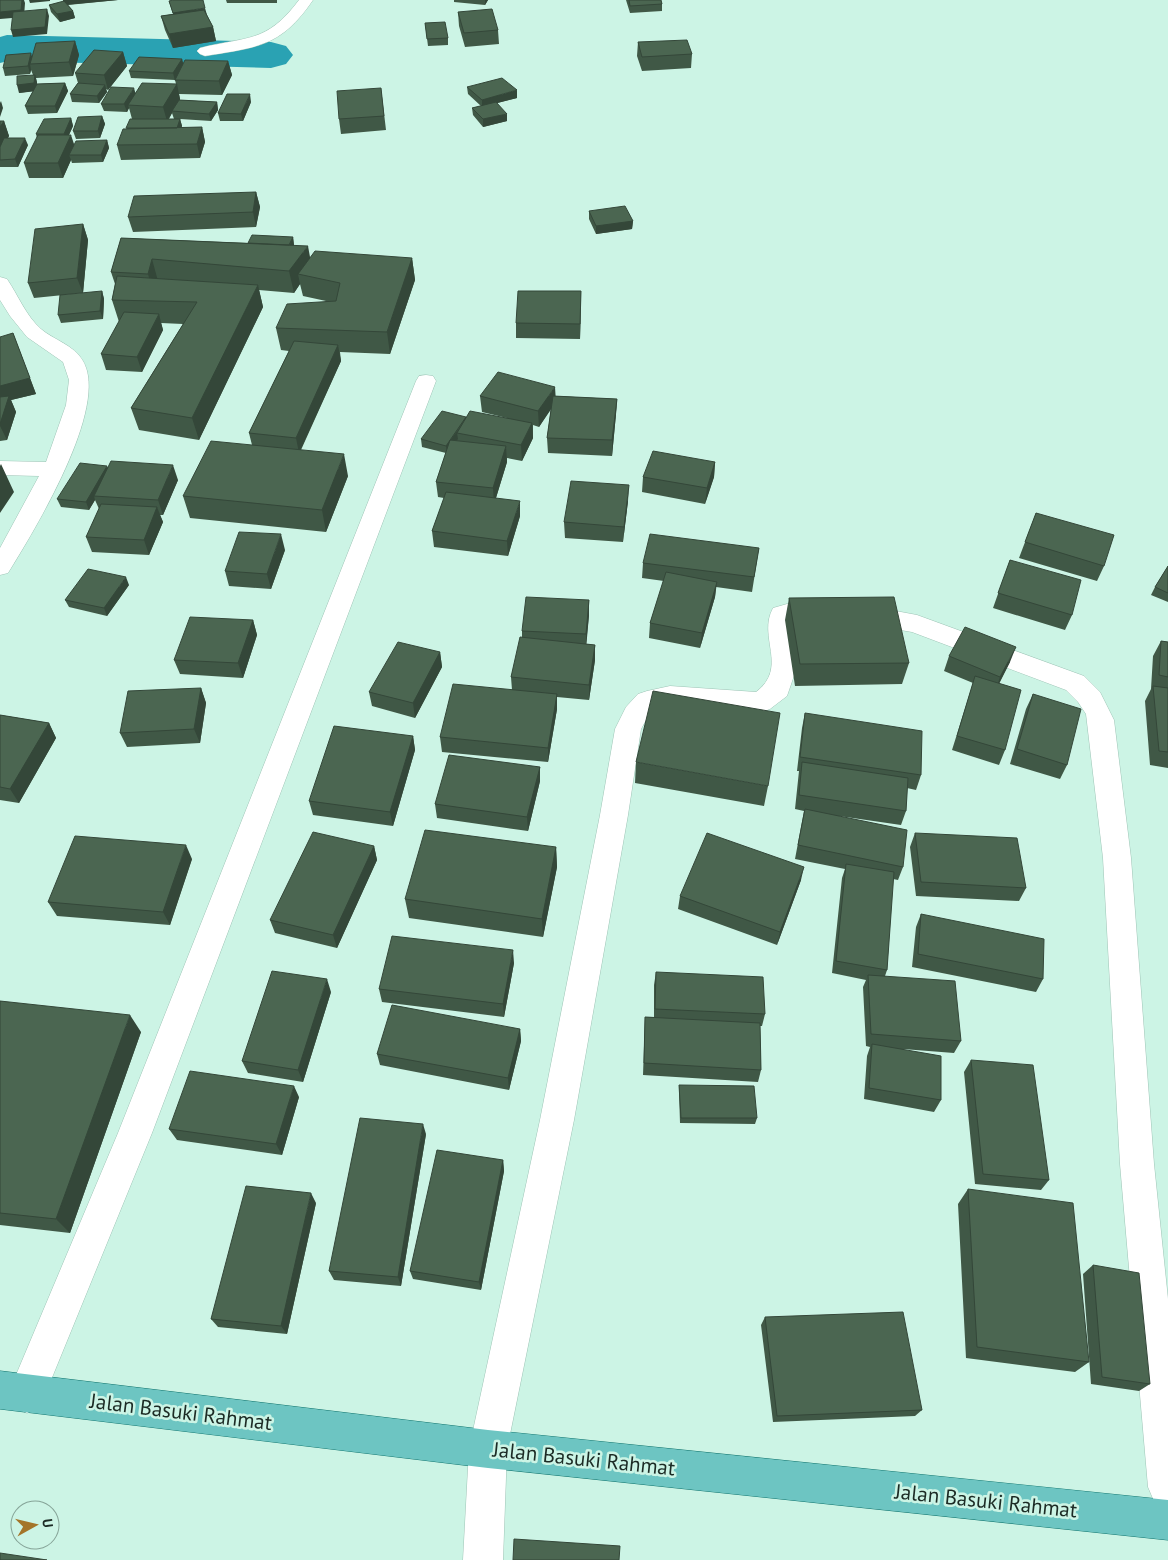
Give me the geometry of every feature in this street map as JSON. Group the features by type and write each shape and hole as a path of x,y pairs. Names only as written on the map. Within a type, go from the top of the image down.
{"main road":[{"name":"Jalan Basuki Rahmat","path":"13,1392 488,1449 1168,1520"}],"street":[{"path":"205,50 236,45 276,32 294,17 306,0"},
{"path":"0,283 35,334 66,354 74,362 79,377 78,394 71,427 33,514 0,567"},
{"path":"13,1392 135,1133 426,381"},
{"path":"0,468 53,469"},
{"path":"483,1560 488,1449 557,1120 614,815 628,729 635,714 647,701 670,696 723,701 762,702 778,689 785,664 780,622 782,614 788,612 809,610 892,617 917,624 1075,683 1091,699 1098,711 1101,720 1117,858 1137,1164 1168,1486"}],"building":[{"path":"0,0 22,0 21,10 0,12"},
{"path":"203,0 205,8 173,13 169,1"},
{"path":"629,0 661,0 662,4 630,6"},
{"path":"64,1 73,11 57,14 49,5"},
{"path":"47,9 45,27 11,30 13,12"},
{"path":"492,9 498,30 464,33 458,12"},
{"path":"204,10 213,27 169,34 161,16"},
{"path":"445,22 448,38 427,39 425,23"},
{"path":"687,40 692,54 642,57 638,42"},
{"path":"75,41 69,62 30,64 36,43"},
{"path":"94,50 123,52 104,75 75,73"},
{"path":"31,53 28,66 3,68 6,55"},
{"path":"139,57 182,59 173,73 129,71"},
{"path":"185,60 228,61 219,81 175,80"},
{"path":"35,75 34,83 17,85 17,76"},
{"path":"502,78 517,90 482,100 467,87"},
{"path":"65,83 55,106 25,106 37,84"},
{"path":"78,83 105,85 97,96 70,94"},
{"path":"142,83 177,84 163,107 128,105"},
{"path":"111,87 134,88 124,104 101,104"},
{"path":"381,88 384,116 339,119 337,91"},
{"path":"227,94 250,94 241,114 218,113"},
{"path":"179,100 217,102 209,114 172,111"},
{"path":"496,102 507,114 483,119 472,108"},
{"path":"102,116 98,131 73,131 78,117"},
{"path":"71,118 64,134 36,134 44,119"},
{"path":"130,119 180,119 177,128 126,128"},
{"path":"202,127 197,144 117,145 123,129"},
{"path":"38,135 71,135 58,163 24,163"},
{"path":"4,138 25,138 15,159 0,160 0,147"},
{"path":"107,140 101,155 69,155 76,141"},
{"path":"256,192 253,212 128,217 134,196"},
{"path":"625,206 633,221 596,226 589,211"},
{"path":"83,224 77,278 28,283 35,229"},
{"path":"252,235 293,237 289,245 248,243"},
{"path":"121,238 308,246 289,271 152,259 148,274 111,272"},
{"path":"315,251 412,258 387,332 276,328 287,304 336,301 340,283 298,274"},
{"path":"117,276 258,285 192,418 131,408 197,302 112,300"},
{"path":"102,291 100,311 58,315 60,295"},
{"path":"518,291 581,291 580,324 516,323"},
{"path":"124,312 159,314 137,357 101,354"},
{"path":"13,333 30,378 0,386 0,337"},
{"path":"294,341 338,345 296,438 249,433"},
{"path":"498,372 555,387 538,411 480,396"},
{"path":"9,396 0,424 0,397"},
{"path":"553,396 617,399 612,440 547,438"},
{"path":"442,411 466,417 446,446 421,439"},
{"path":"470,411 532,423 521,445 457,433"},
{"path":"450,440 506,446 493,488 436,482"},
{"path":"211,441 344,454 322,510 183,496"},
{"path":"653,451 715,462 707,488 643,477"},
{"path":"111,461 173,465 158,500 94,496"},
{"path":"80,463 107,466 86,502 57,499"},
{"path":"571,481 629,485 624,527 564,522"},
{"path":"446,492 520,501 507,541 432,531"},
{"path":"101,504 157,507 144,540 86,537"},
{"path":"1036,513 1114,535 1104,566 1025,542"},
{"path":"239,532 281,534 267,574 225,571"},
{"path":"650,534 759,548 754,577 643,563"},
{"path":"1010,560 1081,580 1072,615 998,593"},
{"path":"1168,566 1168,593 1155,587"},
{"path":"88,569 126,577 104,608 65,600"},
{"path":"666,572 717,582 702,633 650,623"},
{"path":"526,597 589,600 586,634 522,631"},
{"path":"894,597 909,663 800,664 789,598"},
{"path":"190,617 253,620 238,663 174,660"},
{"path":"965,627 1016,647 1000,677 949,656"},
{"path":"520,637 595,645 589,685 511,677"},
{"path":"1161,641 1168,642 1168,677 1159,675"},
{"path":"398,642 440,652 413,703 369,692"},
{"path":"975,676 1021,690 1005,750 957,736"},
{"path":"453,684 557,694 548,748 440,737"},
{"path":"1153,686 1168,688 1168,752 1159,751"},
{"path":"201,688 194,729 120,733 128,691"},
{"path":"653,691 780,713 768,786 636,762"},
{"path":"1033,694 1081,709 1067,765 1017,749"},
{"path":"805,713 922,731 921,775 800,757"},
{"path":"0,715 49,723 10,789 0,787"},
{"path":"334,726 413,736 390,812 309,801"},
{"path":"449,755 540,767 527,817 435,804"},
{"path":"802,762 908,778 906,811 799,795"},
{"path":"805,809 907,830 903,867 798,845"},
{"path":"425,830 556,847 542,919 405,899"},
{"path":"313,832 374,846 333,935 270,920"},
{"path":"707,833 804,867 780,932 680,896"},
{"path":"915,833 1017,838 1026,888 921,882"},
{"path":"75,836 186,845 163,912 48,902"},
{"path":"846,864 894,872 887,970 836,961"},
{"path":"921,914 1044,939 1043,979 918,954"},
{"path":"392,936 513,950 503,1004 379,989"},
{"path":"272,971 327,979 298,1070 242,1061"},
{"path":"656,972 763,977 765,1014 655,1009"},
{"path":"868,975 955,981 961,1041 871,1034"},
{"path":"0,1001 130,1015 56,1219 0,1213"},
{"path":"392,1005 520,1029 508,1078 377,1054"},
{"path":"645,1017 760,1023 761,1070 644,1063"},
{"path":"872,1044 941,1056 941,1100 869,1088"},
{"path":"971,1060 1033,1065 1049,1180 983,1174"},
{"path":"190,1071 294,1086 276,1144 169,1129"},
{"path":"679,1085 754,1086 757,1118 681,1118"},
{"path":"360,1118 423,1124 398,1277 329,1271"},
{"path":"437,1150 503,1160 479,1282 410,1271"},
{"path":"246,1186 311,1193 281,1326 211,1319"},
{"path":"968,1189 1073,1203 1089,1362 977,1347"},
{"path":"1093,1265 1139,1273 1150,1384 1102,1377"},
{"path":"903,1312 922,1410 777,1416 765,1317"},
{"path":"514,1539 620,1546 619,1560 513,1560"},
{"path":"0,1553 47,1560 0,1560"}],"waterway":[{"path":"0,50 7,48 271,55"}]}
